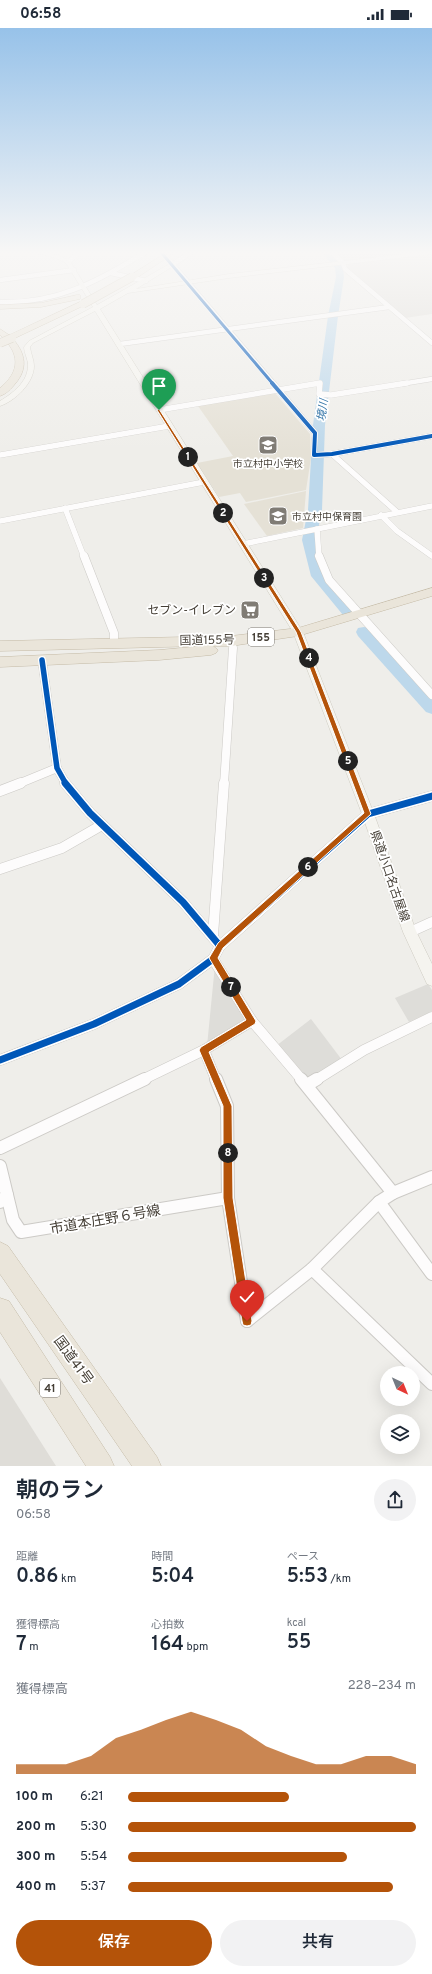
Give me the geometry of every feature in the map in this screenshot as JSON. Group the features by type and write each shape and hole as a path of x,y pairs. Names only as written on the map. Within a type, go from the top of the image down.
{"highway":[{"path":"0,343 5,336 42,318"},
{"path":"5,336 35,326 49,318"},
{"path":"0,388 8,379 14,368 12,356 5,336"},
{"path":"0,393 17,378 21,363 15,346 5,336"},
{"name":"国道155号","path":"362,617 432,592"},
{"name":"国道155号","path":"0,646 211,650 233,648 300,635 362,617 432,600"},
{"name":"国道155号","path":"0,650 83,643 231,641 300,635"},
{"name":"155","path":"0,642 83,643"},
{"name":"155","path":"0,662 159,655 211,650"},
{"name":"国道41号","path":"0,1254 148,1466"},
{"name":"41","path":"0,1310 101,1466"}],"main road":[{"path":"0,404 16,392 27,379 31,366 26,347 31,342 78,318"},
{"name":"県道小口名古屋線","path":"104,318 159,410 300,635 368,814 410,932 432,979"}],"street":[{"path":"219,318 278,391 315,432 314,455 322,456 432,436"},
{"path":"120,344 308,318"},
{"path":"403,318 432,343"},
{"path":"159,410 320,383 319,394 331,395 432,379"},
{"path":"0,455 169,426"},
{"path":"332,454 397,512"},
{"path":"0,520 204,482"},
{"path":"243,544 381,515 432,506"},
{"path":"65,508 114,633 114,643"},
{"path":"381,515 397,531 432,556"},
{"path":"317,529 317,554 322,569 329,580 432,695"},
{"path":"213,935 233,648"},
{"path":"42,660 57,768 64,784 102,825 188,909 213,935 220,946"},
{"path":"0,791 57,768"},
{"path":"0,1060 94,1024 179,984 213,958 220,946 368,814 432,796"},
{"path":"0,869 62,848 102,825"},
{"path":"410,932 432,922"},
{"path":"213,958 252,1021 307,1085 393,1193"},
{"path":"307,1085 364,1050 432,1017"},
{"path":"0,1148 204,1050 252,1021"},
{"path":"204,1050 227,1106 228,1198 247,1321 312,1269 379,1202 393,1193 432,1177"},
{"name":"市道本庄野６号線","path":"0,1166 4,1198 18,1229 26,1232 228,1198"},
{"path":"379,1202 432,1274"},
{"path":"312,1269 432,1384"}],"shaded area":[{"name":"市立村中小学校","path":"275,393 310,434 311,458 306,490 246,502 240,493 219,497 197,463 233,456 198,406"},
{"name":"市立村中保育園","path":"306,491 303,528 267,536 244,504"},
{"path":"215,965 249,1020 207,1046"},
{"path":"428,984 432,990 432,1011 409,1022 395,998"},
{"path":"311,1019 342,1060 307,1081 276,1046"},
{"path":"0,1378 56,1466 0,1466"}],"waterway":[{"name":"境川","path":"333,318 319,425 315,510 309,540 313,561 318,576 348,611"},
{"path":"253,362 271,384"},
{"path":"270,383 282,398"},
{"name":"境川","path":"364,632 432,708"}],"cycle path":[{"path":"217,318 315,433 314,455 332,454 432,436"},
{"path":"42,660 57,768 62,778 90,813 183,902 220,946"},
{"path":"0,1060 94,1024 179,984 213,959 220,946 368,814 432,796"}],"place":[{"name":"市立村中小学校","path":"268,445"},
{"name":"市立村中保育園","path":"278,516"},
{"name":"セブン-イレブン","path":"250,610"}],"route":[{"path":"159,410 302,639 368,814 220,946 213,958 252,1021 204,1050 227,1106 228,1198 247,1321"}]}
